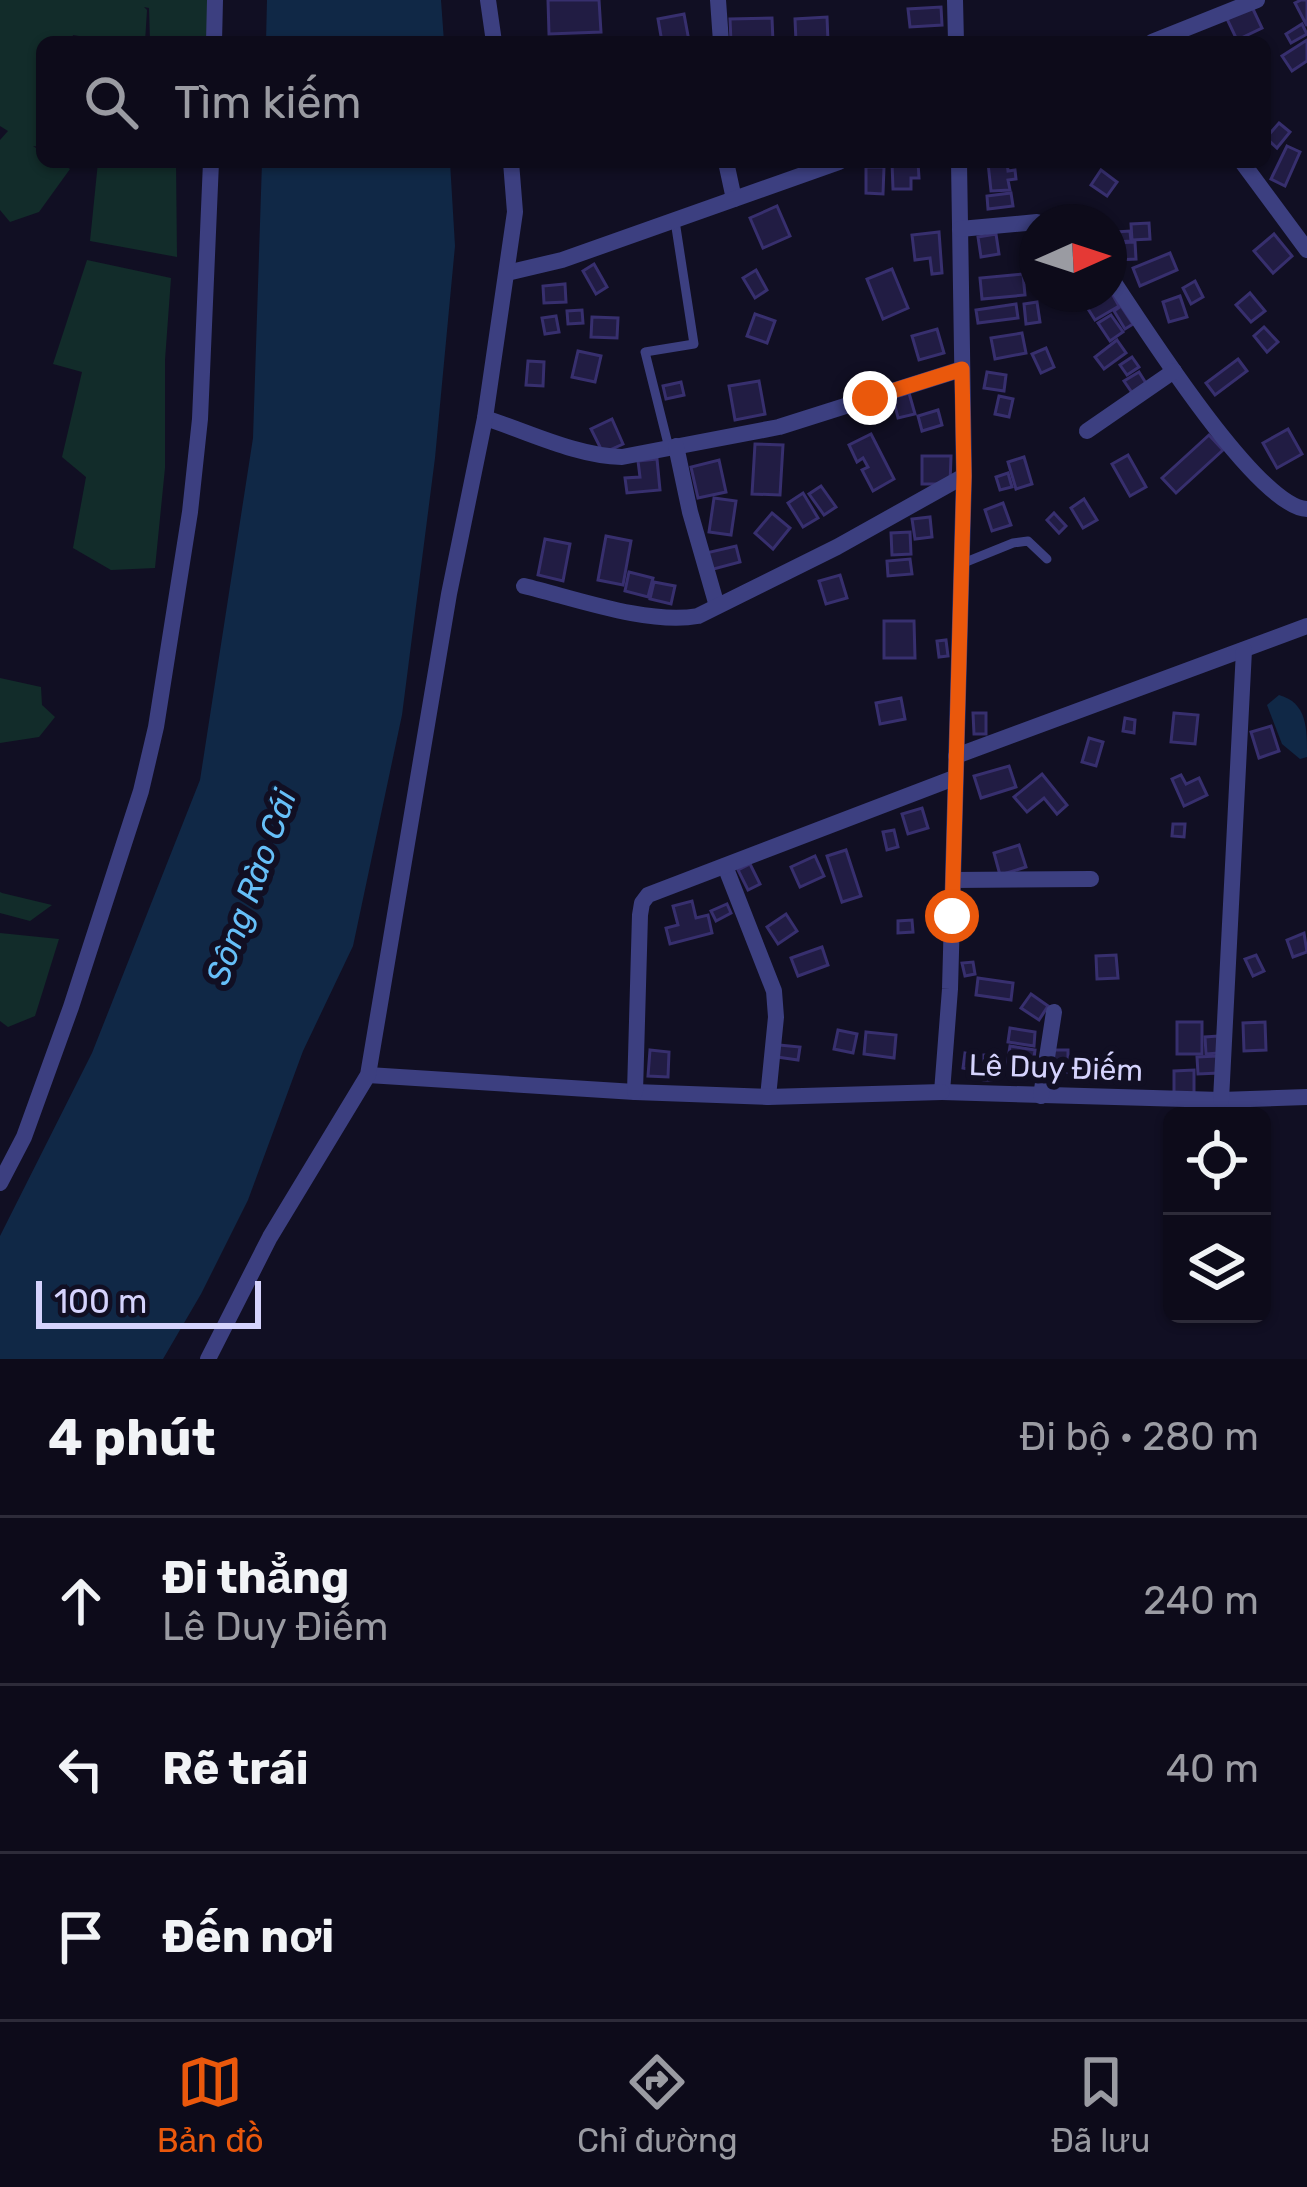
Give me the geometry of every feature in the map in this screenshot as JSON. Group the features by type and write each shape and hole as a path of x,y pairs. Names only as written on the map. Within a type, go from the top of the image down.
{"street":[{"path":"214,36 215,0"},
{"path":"488,0 493,36"},
{"path":"718,0 721,36"},
{"path":"956,0 956,36"},
{"path":"1171,36 1257,0"},
{"path":"0,1183 24,1138 70,1007 141,790 156,727 200,418 211,168"},
{"path":"208,1359 270,1237 368,1075 449,594 485,418 515,212 511,168"},
{"path":"728,168 734,200"},
{"path":"507,274 562,260 822,168"},
{"name":"Lê Duy Điếm","path":"959,168 964,476 950,989 942,1091 1221,1100 1307,1097"},
{"path":"1246,168 1307,250"},
{"path":"960,229 1019,224"},
{"path":"1127,302 1193,400 1273,491 1299,509 1307,509"},
{"path":"485,418 607,456 647,454 779,427 962,369"},
{"path":"1087,431 1174,371"},
{"path":"673,447 717,606"},
{"path":"524,586 666,619 698,616 837,547 964,476"},
{"path":"956,755 1307,626"},
{"path":"1221,1100 1244,650"},
{"path":"635,1092 642,903 648,895 955,778"},
{"path":"725,866 774,991 768,1097"},
{"path":"952,880 1090,879"},
{"path":"1041,1096 1054,1012"},
{"path":"368,1075 768,1097 942,1091"}],"lane":[{"path":"673,447 645,352 694,344 675,221"},
{"path":"962,565 1028,541 1048,560"}],"green space":[{"path":"0,0 209,0 210,36 150,36 149,8 144,7 145,36 36,36 36,168 70,169 39,212 10,222 0,210 0,140 8,131 0,126"},
{"path":"97,168 176,168 177,257 90,241"},
{"path":"87,260 171,278 165,468 155,568 111,570 73,548 86,477 62,457 82,372 53,364"},
{"path":"0,678 41,687 42,705 55,717 39,737 0,743"},
{"path":"0,892 52,905 30,921 0,913"},
{"path":"0,933 59,939 35,1016 8,1027 0,1021"}],"water":[{"path":"267,0 441,0 444,36 266,36"},
{"name":"Sông Rào Cái","path":"262,168 450,168 455,246 435,458 402,715 353,946 303,1051 248,1200 163,1359 0,1359 0,1236 92,1053 200,780 253,438"},
{"path":"1279,695 1300,710 1307,757 1300,759 1282,744 1267,705"}],"building":[{"path":"548,0 599,0 601,32 549,34"},
{"path":"1307,0 1307,26 1295,3"},
{"path":"941,7 942,25 910,27 908,9"},
{"path":"1252,7 1262,28 1235,36 1227,19"},
{"path":"684,14 688,36 661,36 658,19"},
{"path":"827,17 828,36 796,36 795,19"},
{"path":"772,18 773,36 731,36 730,19"},
{"path":"1302,24 1307,34 1291,43 1286,34"},
{"path":"1307,40 1307,61 1292,71 1282,56"},
{"path":"1279,123 1290,132 1277,148 1271,143 1271,132"},
{"path":"1287,146 1300,152 1285,186 1271,179"},
{"path":"866,168 884,168 883,194 866,193"},
{"path":"892,168 918,168 919,178 911,178 911,189 893,189"},
{"path":"989,168 1015,170 1016,179 1008,180 1010,190 991,191"},
{"path":"1101,170 1117,182 1107,196 1091,185"},
{"path":"1011,193 1013,206 988,209 987,196"},
{"path":"777,206 790,236 763,248 750,218"},
{"path":"1149,223 1150,239 1132,240 1131,224"},
{"path":"939,232 942,273 932,274 930,258 915,260 912,235"},
{"path":"996,234 999,254 981,257 978,237"},
{"path":"1274,234 1292,256 1273,273 1254,251"},
{"path":"1127,242 1135,242 1136,259 1127,259"},
{"path":"1170,253 1177,270 1140,286 1133,268"},
{"path":"594,264 607,287 596,294 583,271"},
{"path":"892,269 908,308 883,319 867,279"},
{"path":"756,270 767,290 755,298 743,278"},
{"path":"1019,274 1019,296 982,299 980,278"},
{"path":"1195,281 1203,297 1191,304 1183,288"},
{"path":"565,284 566,302 544,303 543,286"},
{"path":"1250,293 1265,311 1251,322 1236,305"},
{"path":"1180,296 1187,317 1169,322 1163,302"},
{"path":"1016,304 1018,318 978,323 976,310"},
{"path":"582,310 583,323 568,324 567,311"},
{"path":"1025,312 1038,312 1040,322 1026,324"},
{"path":"1115,312 1125,312 1133,324 1125,329"},
{"path":"755,314 775,321 767,343 747,336"},
{"path":"1111,315 1123,332 1110,341 1098,323"},
{"path":"556,316 559,332 545,334 542,318"},
{"path":"592,317 618,318 617,338 591,337"},
{"path":"1264,327 1278,342 1267,352 1254,336"},
{"path":"937,329 944,353 919,360 912,336"},
{"path":"1022,333 1026,353 995,359 991,338"},
{"path":"1117,340 1126,353 1104,369 1095,357"},
{"path":"1046,348 1054,367 1041,373 1032,354"},
{"path":"578,351 601,356 595,382 572,377"},
{"path":"1132,357 1139,367 1127,375 1120,365"},
{"path":"1238,359 1247,371 1215,395 1206,383"},
{"path":"528,361 544,362 543,386 526,385"},
{"path":"987,372 1006,375 1004,391 984,388"},
{"path":"1139,372 1149,388 1135,397 1124,381"},
{"path":"759,381 765,414 735,420 729,386"},
{"path":"681,382 684,395 666,399 663,386"},
{"path":"909,393 915,414 898,418 893,397"},
{"path":"999,396 1013,399 1009,417 995,414"},
{"path":"938,410 942,425 922,431 918,416"},
{"path":"612,419 623,444 603,453 591,429"},
{"path":"1288,429 1302,454 1277,468 1263,443"},
{"path":"871,434 894,479 873,491 862,470 868,467 863,458 857,462 849,445"},
{"path":"1209,435 1223,450 1176,493 1162,478"},
{"path":"755,444 783,445 780,495 752,494"},
{"path":"1128,455 1146,487 1130,496 1112,464"},
{"path":"922,456 951,456 950,484 922,484"},
{"path":"1024,457 1032,484 1016,489 1008,462"},
{"path":"657,459 660,490 627,493 625,478 640,477 638,461"},
{"path":"719,460 726,492 698,498 691,467"},
{"path":"1008,473 1012,487 1000,490 996,477"},
{"path":"821,486 836,507 824,515 809,494"},
{"path":"803,493 818,518 803,527 788,503"},
{"path":"714,498 736,501 731,535 709,532"},
{"path":"1084,499 1097,520 1083,528 1071,508"},
{"path":"1003,503 1011,525 992,531 985,510"},
{"path":"772,513 790,528 773,549 755,533"},
{"path":"1054,513 1066,526 1059,533 1047,520"},
{"path":"930,517 932,537 915,539 912,519"},
{"path":"910,532 911,554 892,555 891,533"},
{"path":"606,536 631,541 623,585 598,580"},
{"path":"545,539 570,544 563,581 538,575"},
{"path":"736,546 740,562 710,570 706,553"},
{"path":"910,559 912,574 888,576 887,561"},
{"path":"629,572 653,578 648,597 625,591"},
{"path":"840,575 847,598 826,604 819,581"},
{"path":"654,582 675,586 671,604 650,599"},
{"path":"884,621 914,621 915,658 884,658"},
{"path":"946,640 948,656 939,657 937,641"},
{"path":"901,698 905,719 880,724 876,703"},
{"path":"973,713 986,713 986,734 974,734"},
{"path":"1174,713 1198,715 1195,744 1171,742"},
{"path":"1125,718 1135,720 1134,733 1123,731"},
{"path":"1271,726 1279,751 1259,758 1251,732"},
{"path":"1089,738 1103,742 1096,766 1082,762"},
{"path":"1009,766 1016,787 981,798 974,776"},
{"path":"1042,774 1067,805 1057,814 1044,798 1027,812 1014,797"},
{"path":"1181,775 1186,784 1199,778 1207,795 1184,806 1172,779"},
{"path":"922,808 928,828 908,834 902,814"},
{"path":"1173,824 1185,824 1184,837 1172,836"},
{"path":"894,830 898,847 887,850 883,832"},
{"path":"1019,845 1026,867 1000,875 994,853"},
{"path":"846,850 861,896 842,902 827,856"},
{"path":"815,856 824,876 800,887 791,867"},
{"path":"750,864 760,884 748,890 738,870"},
{"path":"692,901 696,918 708,915 712,933 670,944 666,928 678,925 673,906"},
{"path":"727,904 731,913 716,921 711,911"},
{"path":"786,914 797,931 778,944 767,927"},
{"path":"912,920 913,932 898,933 898,921"},
{"path":"1304,933 1307,952 1293,957 1287,940"},
{"path":"822,947 828,965 798,976 791,958"},
{"path":"1116,955 1118,978 1097,979 1096,956"},
{"path":"1256,955 1264,971 1253,976 1245,959"},
{"path":"973,962 975,974 965,976 962,963"},
{"path":"978,978 1013,983 1011,1000 976,995"},
{"path":"1031,994 1048,1006 1039,1020 1021,1008"},
{"path":"1177,1022 1202,1022 1202,1054 1177,1054"},
{"path":"1265,1022 1266,1050 1244,1051 1243,1023"},
{"path":"1010,1028 1035,1032 1034,1046 1008,1042"},
{"path":"838,1030 857,1034 853,1053 834,1049"},
{"path":"866,1032 896,1035 894,1058 864,1054"},
{"path":"1218,1036 1219,1053 1206,1054 1205,1037"},
{"path":"779,1045 800,1047 798,1060 777,1057"},
{"path":"1010,1046 1035,1050 1032,1075 1006,1072"},
{"path":"650,1050 669,1052 668,1077 648,1076"},
{"path":"1051,1050 1068,1050 1068,1072 1050,1072"},
{"path":"965,1053 975,1055 973,1070 963,1068"},
{"path":"984,1055 995,1055 994,1080 984,1080"},
{"path":"1218,1056 1219,1073 1198,1074 1197,1057"},
{"path":"1194,1070 1194,1096 1174,1096 1174,1071"}],"route":[{"path":"870,398 962,369 964,476 952,916"}]}
